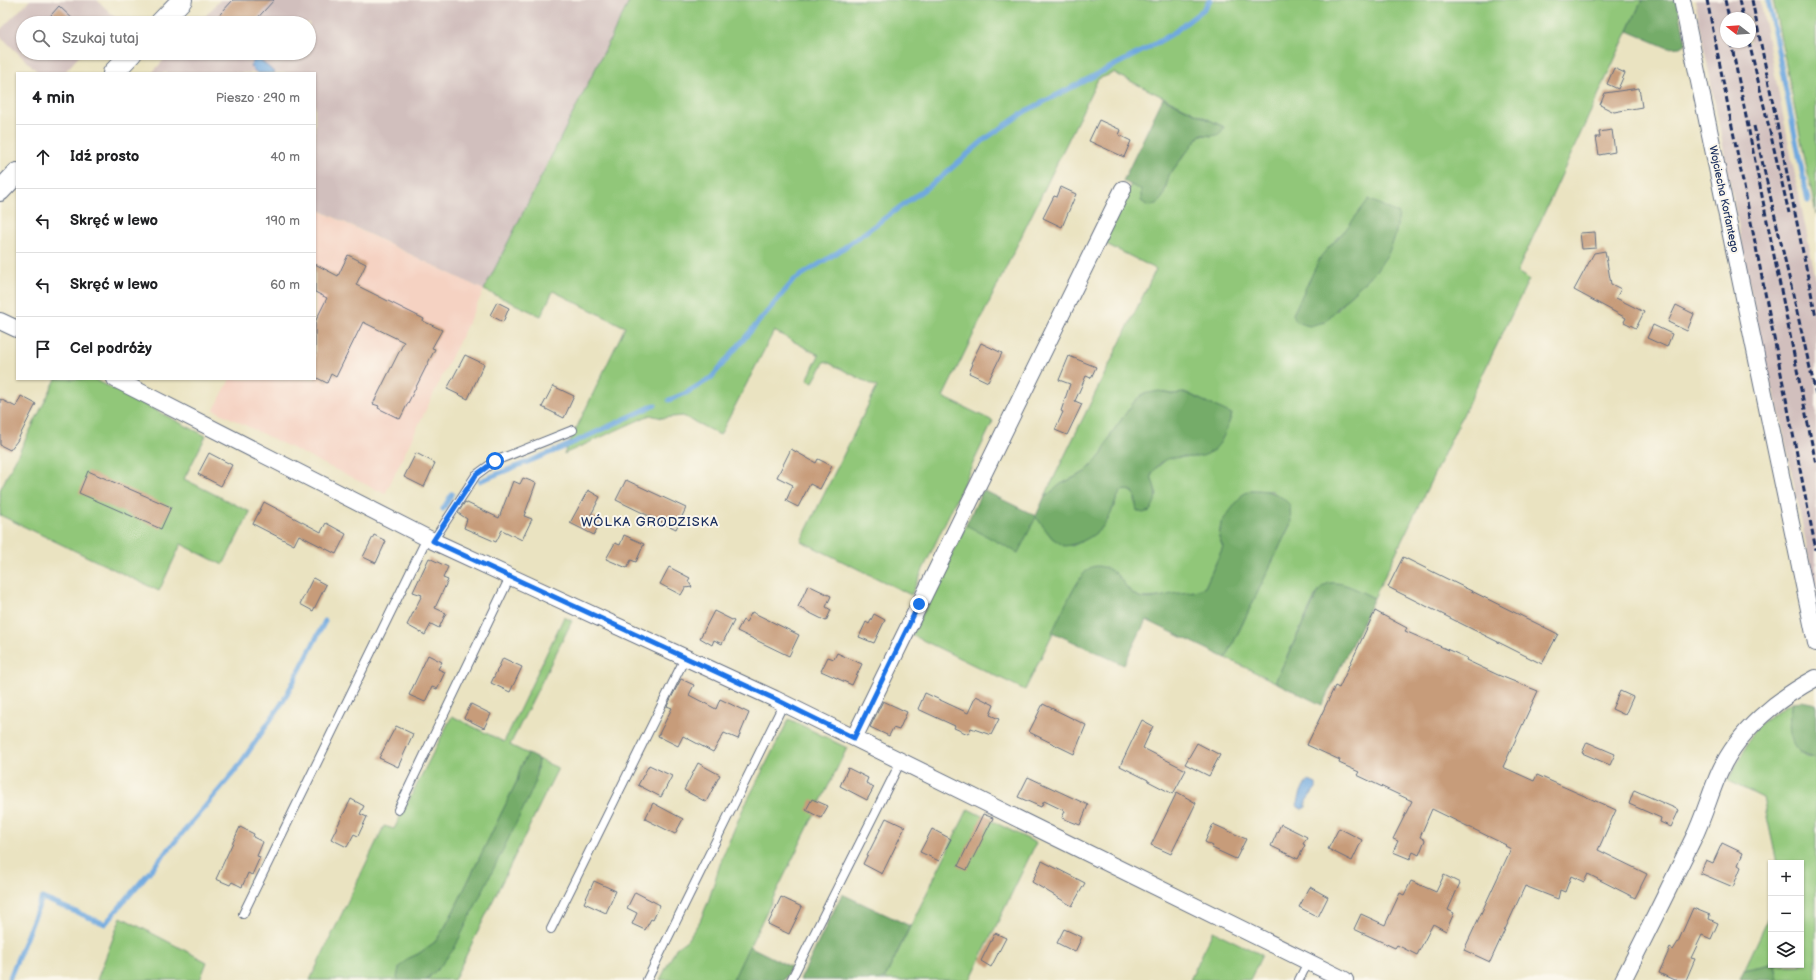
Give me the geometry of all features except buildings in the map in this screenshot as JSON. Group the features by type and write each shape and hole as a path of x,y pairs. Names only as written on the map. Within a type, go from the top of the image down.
{"street":[{"path":"167,16 182,0"},
{"name":"Wojciecha Korfantego","path":"1682,0 1816,643"},
{"path":"114,72 125,60"},
{"path":"0,191 16,174"},
{"path":"854,738 1123,189"},
{"path":"0,321 16,329"},
{"path":"123,381 430,540 784,703 1345,980"},
{"path":"1623,980 1695,835 1718,777 1731,751 1746,730 1764,714 1801,686 1816,678"}],"lane":[{"path":"244,914 430,540 476,475 495,461 573,430"},
{"path":"398,810 510,577"},
{"path":"551,929 685,658"},
{"path":"647,980 784,703"},
{"path":"792,980 901,761"},
{"path":"1300,980 1308,962"}],"shaded area":[{"path":"30,0 97,0 114,16 16,16 16,51 0,36 0,30"},
{"path":"220,0 630,0 484,290 316,208 316,72 153,72 164,60 316,60 316,16 205,16"},
{"path":"1695,0 1760,0 1816,280 1816,593 1780,415 1764,359"},
{"path":"25,60 76,60 65,72 38,72"},
{"path":"316,209 484,290 385,494 214,410 229,380 316,380"}],"green space":[{"path":"630,0 1642,0 1517,272 1529,279 1374,598 1336,583 1323,587 1316,595 1275,682 1226,658 1291,523 1273,491 1251,490 1221,523 1219,538 1223,547 1205,587 1195,591 1179,594 1144,598 1132,593 1115,573 1077,584 1025,690 912,635 966,525 1036,516 1052,538 1072,546 1092,536 1105,525 1121,491 1131,491 1135,497 1135,504 1157,496 1151,476 1154,470 1168,458 1191,457 1220,443 1232,415 1187,393 1172,394 1134,402 1111,434 1102,454 1097,460 1085,472 1061,484 1044,498 1156,269 1104,243 1131,184 1141,190 1163,197 1169,175 1200,135 1212,136 1224,127 1114,73 1098,79 943,397 993,421 911,595 801,541 877,387 825,361 813,382 807,380 819,355 774,331 720,435 683,416 662,418 650,415 564,454 625,327 553,291 541,316 484,290","holes":["1346,229 1375,272 1346,299 1337,311 1329,247"]},
{"path":"1642,0 1677,0 1686,43 1680,47 1668,48 1628,31"},
{"path":"1773,0 1816,0 1816,214"},
{"path":"1163,98 1224,127 1219,134 1214,136 1200,135 1169,175 1163,197 1157,204 1148,206 1141,201 1141,190 1123,181"},
{"path":"1369,199 1399,214 1395,237 1388,254 1375,272 1346,299 1325,322 1309,326 1296,322 1293,314 1321,256 1346,229"},
{"path":"55,380 96,380 206,436 184,479 250,512 223,565 181,544 159,591 0,515 0,490"},
{"path":"1159,391 1172,394 1186,393 1232,414 1222,440 1211,452 1203,456 1171,458 1157,466 1151,476 1156,498 1150,511 1143,513 1137,511 1135,495 1133,492 1127,490 1121,491 1108,519 1095,534 1083,541 1064,546 1052,538 1036,517 1018,553 966,525 983,490 1036,516 1044,498 1061,484 1085,472 1097,460 1102,454 1111,434 1134,402 1143,394"},
{"path":"1251,490 1272,493 1286,501 1290,505 1291,523 1226,658 1146,620 1124,665 1052,632 1075,586 1087,570 1095,566 1113,571 1132,593 1143,598 1160,597 1193,591 1205,587 1223,547 1219,538 1221,523 1242,495"},
{"path":"1329,583 1346,585 1374,598 1322,705 1275,682 1317,595 1323,586"},
{"path":"564,617 572,621 510,745 528,754 521,766 517,781 454,910 435,942 418,954 407,959 397,978 399,980 310,980 384,826 394,829 452,716 504,742"},
{"path":"1802,701 1816,704 1816,758 1799,751 1791,738 1789,720 1792,702"},
{"path":"1792,702 1789,717 1799,752 1807,757 1816,758 1816,980 1778,980 1776,968 1804,968 1804,860 1776,860 1763,798 1728,781 1752,735 1760,724"},
{"path":"789,719 847,748 733,980 660,980 676,948 687,940 700,921 708,902 722,858 742,811"},
{"path":"528,754 538,759 535,783 454,949 438,969 425,980 399,980 397,978 399,968 407,959 418,954 435,942 445,927 517,781 521,766"},
{"path":"538,759 558,768 454,980 425,980 430,977 537,771"},
{"path":"968,809 1036,843 970,980 884,980"},
{"path":"842,894 910,926 884,980 800,980"},
{"path":"121,917 207,962 200,980 97,980"},
{"path":"1768,919 1768,965 1744,970"},
{"path":"1213,931 1262,955 1250,980 1190,980"},
{"path":"749,946 791,967 784,980 733,980"},
{"path":"1768,965 1768,968 1776,968 1778,980 1740,980 1744,970"}],"water":[{"path":"254,60 260,60 274,72 256,72 250,66"},
{"path":"1309,781 1316,784 1316,788 1306,801 1306,807 1302,809 1297,805 1302,789"}],"waterway":[{"path":"669,400 686,393 711,378 794,280 838,252 940,178 985,139 1026,111 1172,34 1204,9 1210,0"},
{"path":"1768,0 1808,201"},
{"path":"480,481 562,448 655,405"},
{"path":"443,509 452,494"},
{"path":"9,980 42,898 105,924 236,770 284,700 325,621"}],"railway":[{"path":"1707,0 1816,550"},
{"path":"1725,0 1728,12"},
{"path":"1739,0 1742,12"},
{"path":"1752,0 1816,317"},
{"path":"1732,48 1816,464"},
{"path":"1750,48 1789,213"},
{"path":"1754,126 1816,394"}],"district":[{"name":"WÓLKA GRODZISKA","path":"650,522"}],"route":[{"path":"495,461 476,475 433,541 775,699 854,738 919,604"}]}
